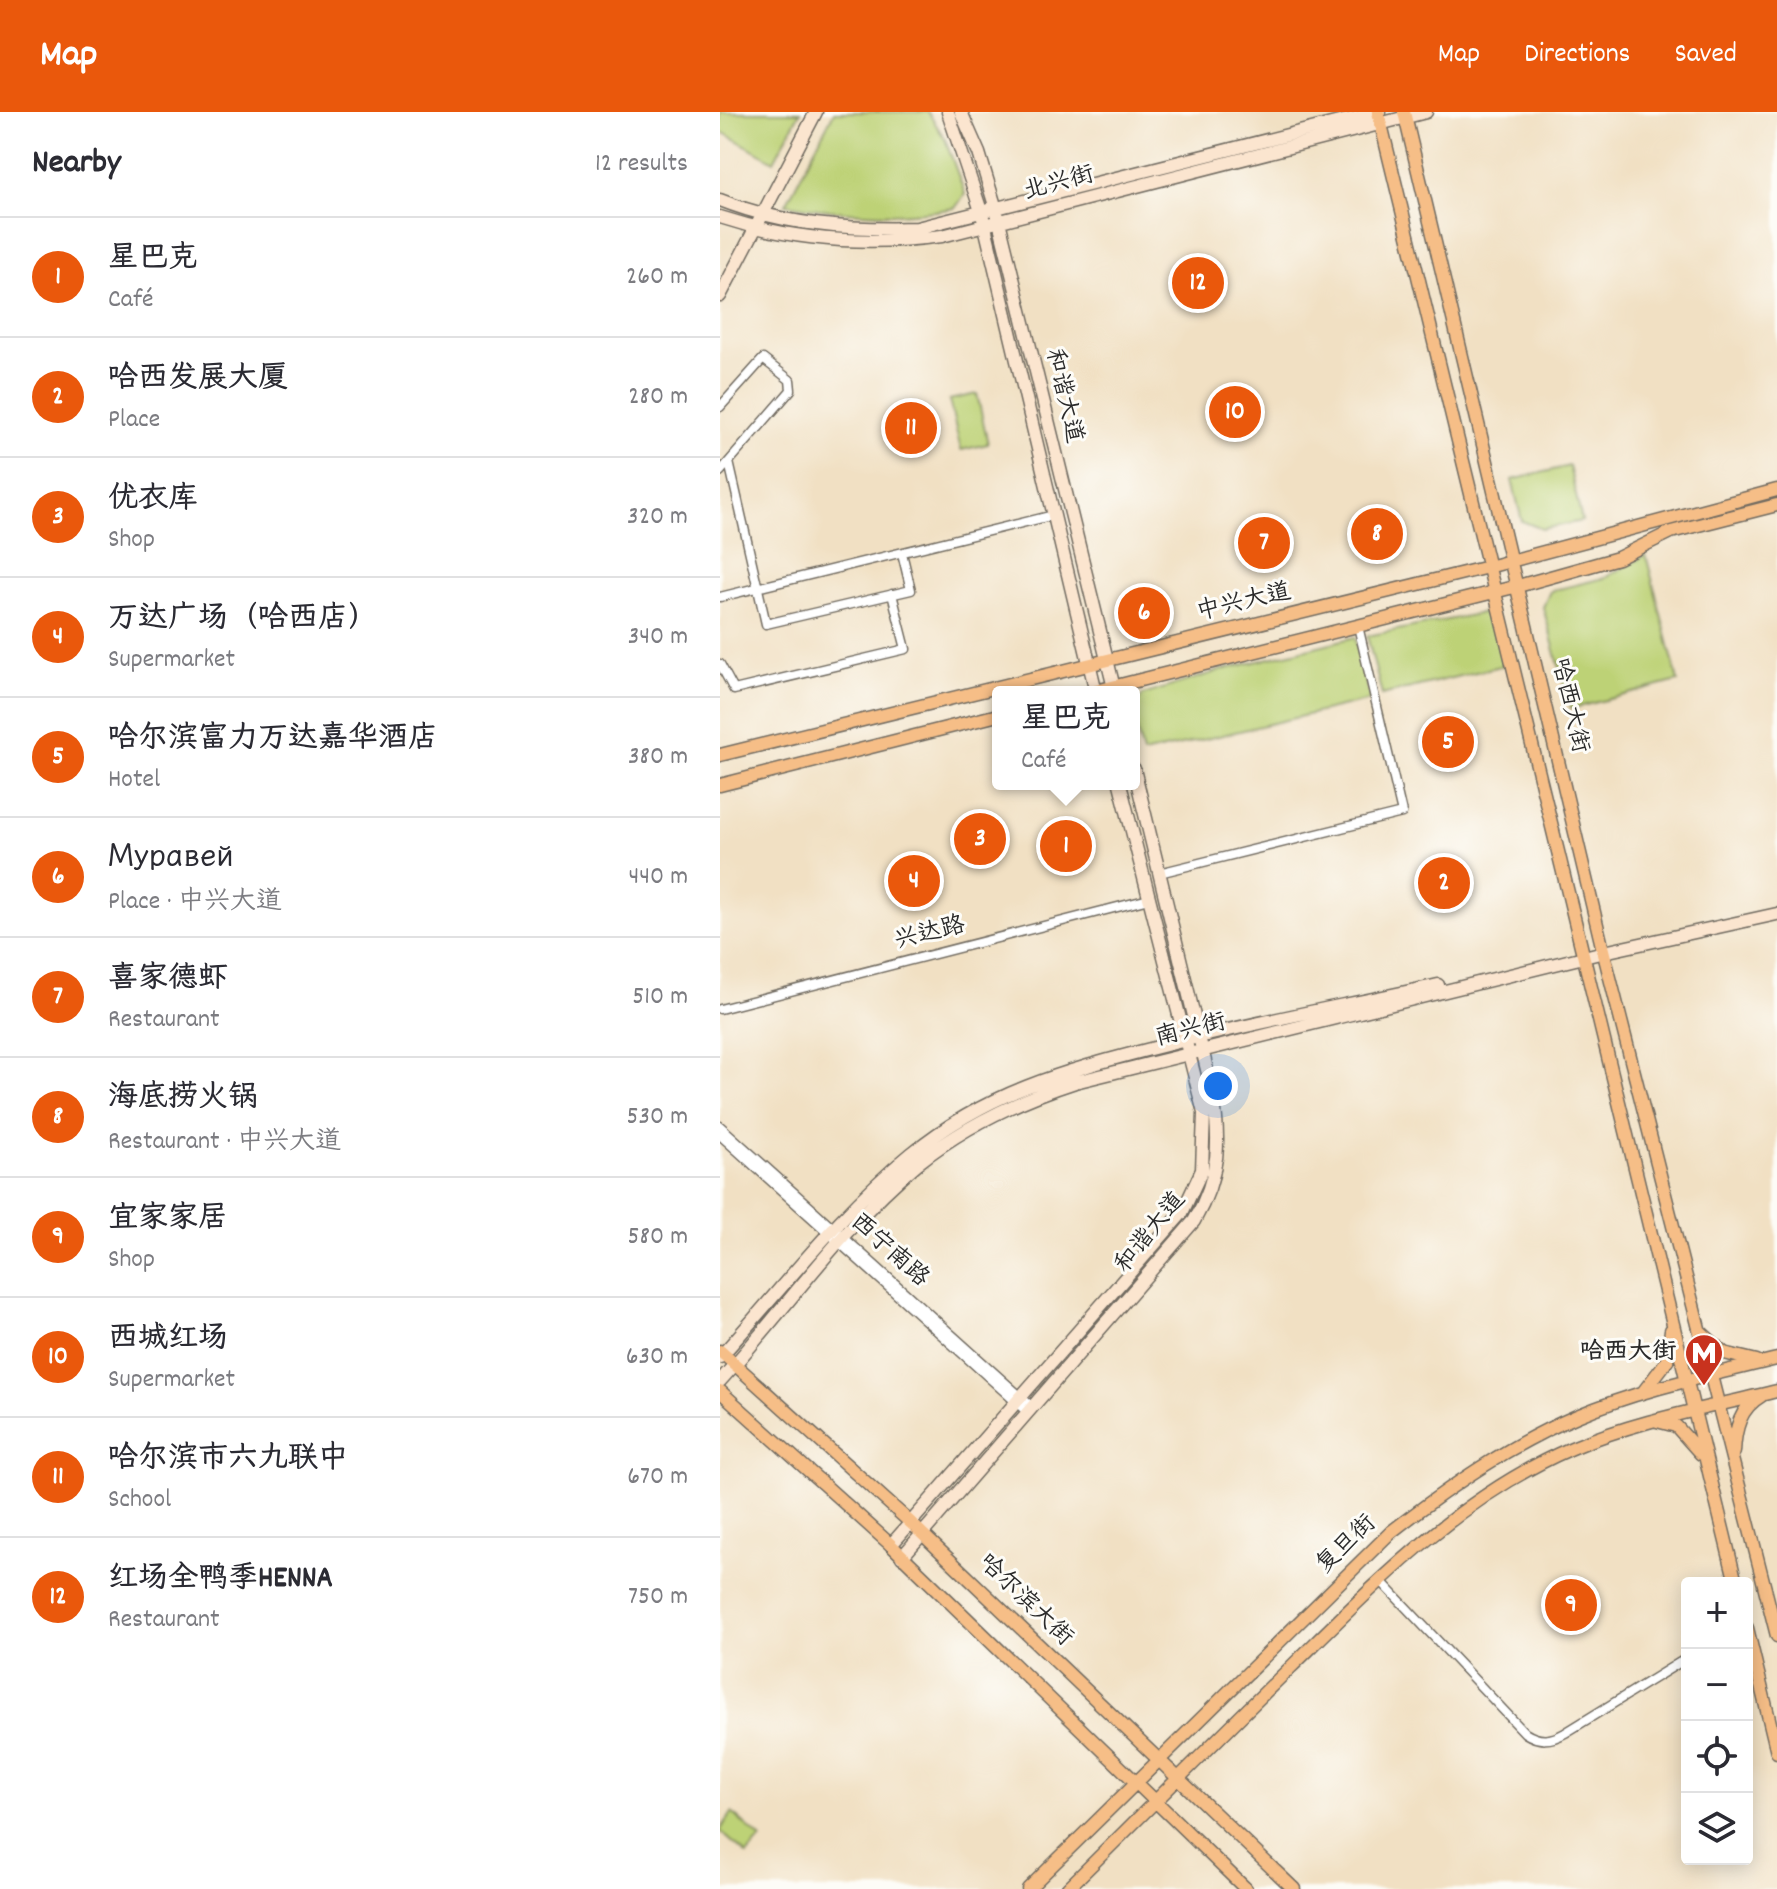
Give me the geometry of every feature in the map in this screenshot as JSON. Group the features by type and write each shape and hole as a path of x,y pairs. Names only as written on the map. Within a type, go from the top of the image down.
{"main road":[{"path":"720,296 816,112"},
{"name":"和谐大道","path":"948,112 984,220 1094,686"},
{"name":"和谐大道","path":"961,112 974,138 997,216 1114,686"},
{"name":"北兴街","path":"720,217 798,237 865,242 907,241 1379,115 1426,112"},
{"name":"哈西大街","path":"1379,115 1735,1577"},
{"name":"哈西大街","path":"1404,115 1513,560 1603,949 1777,1636"},
{"name":"北兴街","path":"720,200 786,222 883,229 984,220"},
{"name":"中兴大道","path":"996,686 1488,567 1777,490"},
{"name":"中兴大道","path":"1127,686 1518,586 1618,558 1671,532 1777,505"},
{"name":"中兴大道","path":"720,755 992,687"},
{"path":"720,785 992,717"},
{"name":"和谐大道","path":"891,1545 1194,1221 1208,1197 1220,1142 1149,899 1122,790"},
{"name":"和谐大道","path":"1139,790 1192,1038"},
{"name":"南兴街","path":"720,1381 837,1236 920,1162 1003,1109 1075,1082 1777,908"},
{"name":"南兴街","path":"1603,949 1777,914"},
{"name":"南兴街","path":"721,1354 912,1154 983,1105 1042,1078 1192,1038 1585,954"},
{"path":"1641,1394 1667,1361 1672,1315"},
{"path":"1698,1329 1724,1353 1751,1361 1773,1360"},
{"name":"哈尔滨大街","path":"721,1354 911,1523 1294,1889"},
{"name":"复旦街","path":"1028,1889 1391,1532 1439,1494 1544,1430 1641,1394 1773,1360"},
{"path":"720,1391 891,1545 1246,1889"},
{"path":"1734,1463 1739,1421 1750,1403 1773,1392"},
{"name":"复旦街","path":"1067,1889 1380,1580 1431,1534 1475,1502 1570,1449 1650,1421 1773,1392"},
{"name":"和谐大道","path":"902,1557 1024,1404"},
{"path":"1650,1421 1676,1426 1694,1443 1708,1467"},
{"path":"1752,1649 1777,1752"}],"street":[{"path":"720,407 763,359 790,380 791,390 720,472"},
{"path":"729,462 766,624 911,590 902,553"},
{"path":"720,597 1054,515"},
{"path":"720,664 734,690 906,649 892,594"},
{"path":"1159,873 1402,813 1358,626"},
{"name":"兴达路","path":"720,1009 1149,899"},
{"name":"西宁南路","path":"720,1126 837,1236"},
{"name":"西宁南路","path":"720,1135 1024,1404"},
{"path":"1380,1580 1525,1733 1538,1739 1546,1740 1565,1733 1681,1662"}],"green space":[{"path":"720,112 800,112 774,161 720,131"},
{"path":"834,112 928,112 945,139 965,194 955,208 913,213 850,212 786,204"},
{"path":"977,394 988,444 961,450 949,400"},
{"path":"1569,466 1582,521 1542,529 1522,521 1512,480"},
{"path":"1646,555 1678,681 1571,709 1543,607 1550,591 1604,578"},
{"path":"1482,613 1495,622 1505,665 1382,695 1367,636"},
{"path":"1355,637 1370,700 1143,754 1140,699 1143,695 1222,670"},
{"path":"732,1813 761,1839 747,1855 720,1831"}],"place":[{"name":"红场全鸭季HENNA","path":"1198,283"},
{"name":"西城红场","path":"1235,412"},
{"name":"哈尔滨市六九联中","path":"911,428"},
{"name":"海底捞火锅","path":"1377,534"},
{"name":"喜家德虾","path":"1264,543"},
{"name":"Муравей","path":"1144,613"},
{"name":"哈尔滨富力万达嘉华酒店","path":"1448,742"},
{"name":"优衣库","path":"980,839"},
{"name":"星巴克","path":"1066,846"},
{"name":"万达广场（哈西店）","path":"914,881"},
{"name":"哈西发展大厦","path":"1444,883"},
{"name":"哈西大街","path":"1704,1387"},
{"name":"宜家家居","path":"1571,1605"}]}
